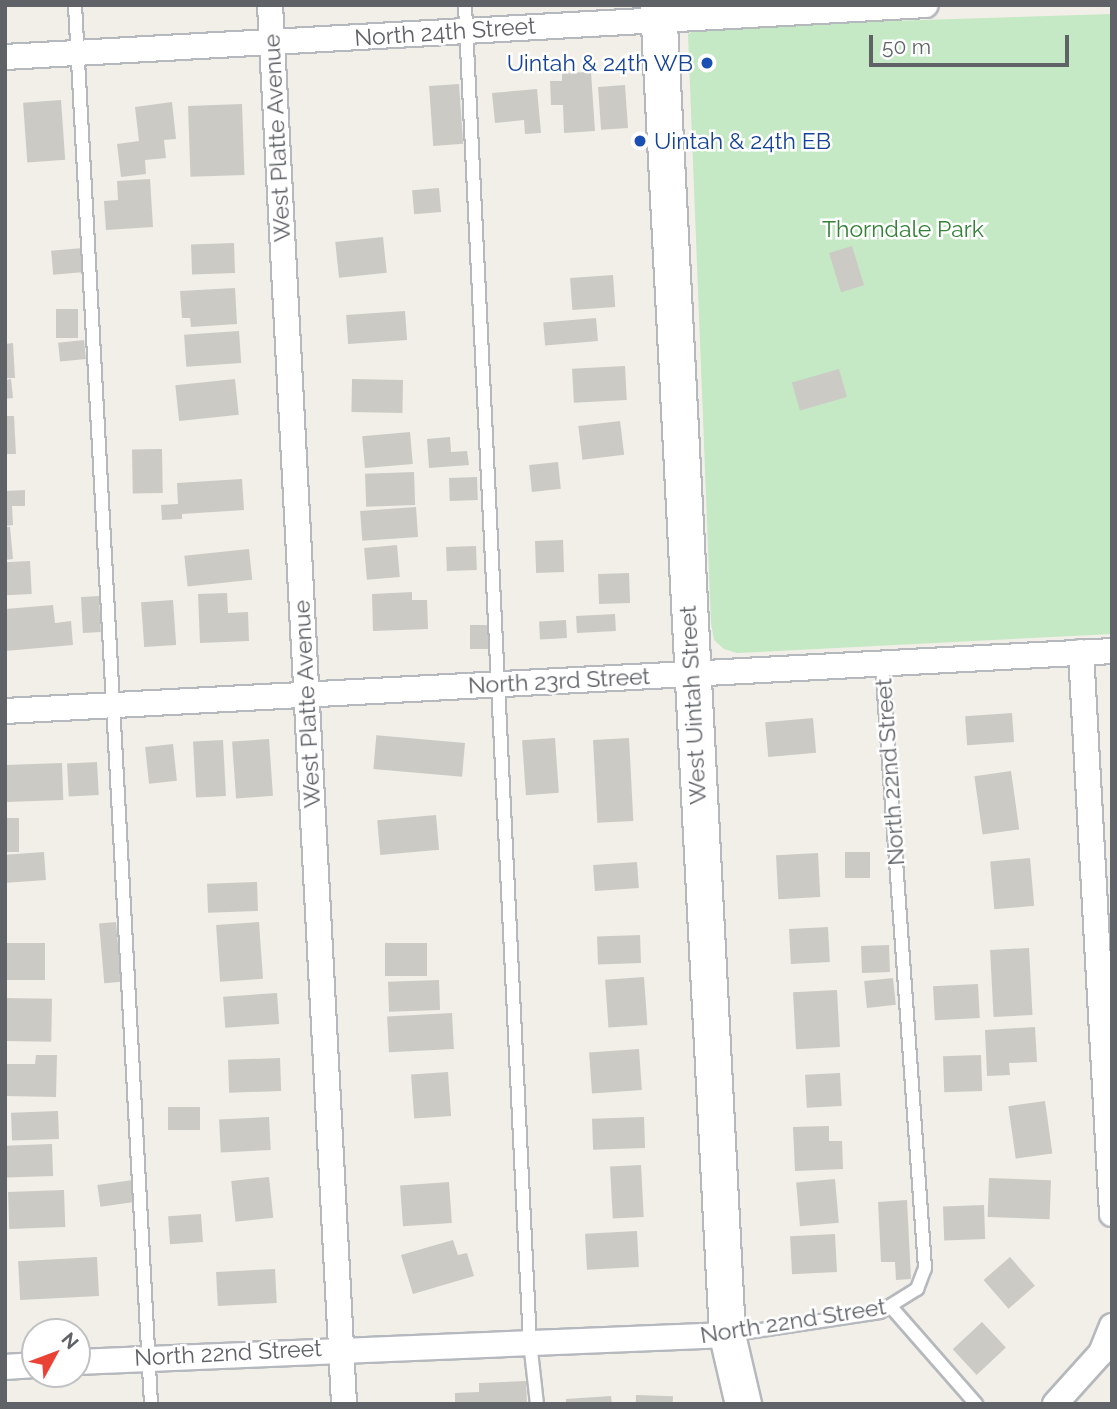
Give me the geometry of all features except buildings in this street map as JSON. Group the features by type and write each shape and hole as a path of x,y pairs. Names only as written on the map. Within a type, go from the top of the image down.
{"main road":[{"name":"West Uintah Street","path":"658,11 727,1335 743,1404"}],"street":[{"name":"West Platte Avenue","path":"271,5 344,1404"},
{"name":"North 24th Street","path":"5,57 272,44 467,30 658,11 926,5"},
{"name":"North 23rd Street","path":"5,712 1112,650"},
{"path":"1081,652 1112,1214"},
{"path":"1055,1404 1082,1378 1101,1353 1112,1326"},
{"name":"North 22nd Street","path":"91,1361 341,1348 727,1335"}],"lane":[{"path":"75,5 116,704 151,1404"},
{"path":"465,5 530,1342 537,1404"},
{"name":"North 22nd Street","path":"727,1335 892,1308 917,1289 925,1268 882,664"},
{"path":"892,1308 976,1404"}],"green space":[{"name":"Thorndale Park","path":"1112,14 1112,634 737,653 724,649 714,640 711,623 688,34 699,27"}],"place":[{"name":"Uintah & 24th WB","path":"707,63"},
{"name":"Uintah & 24th EB","path":"640,141"}]}
